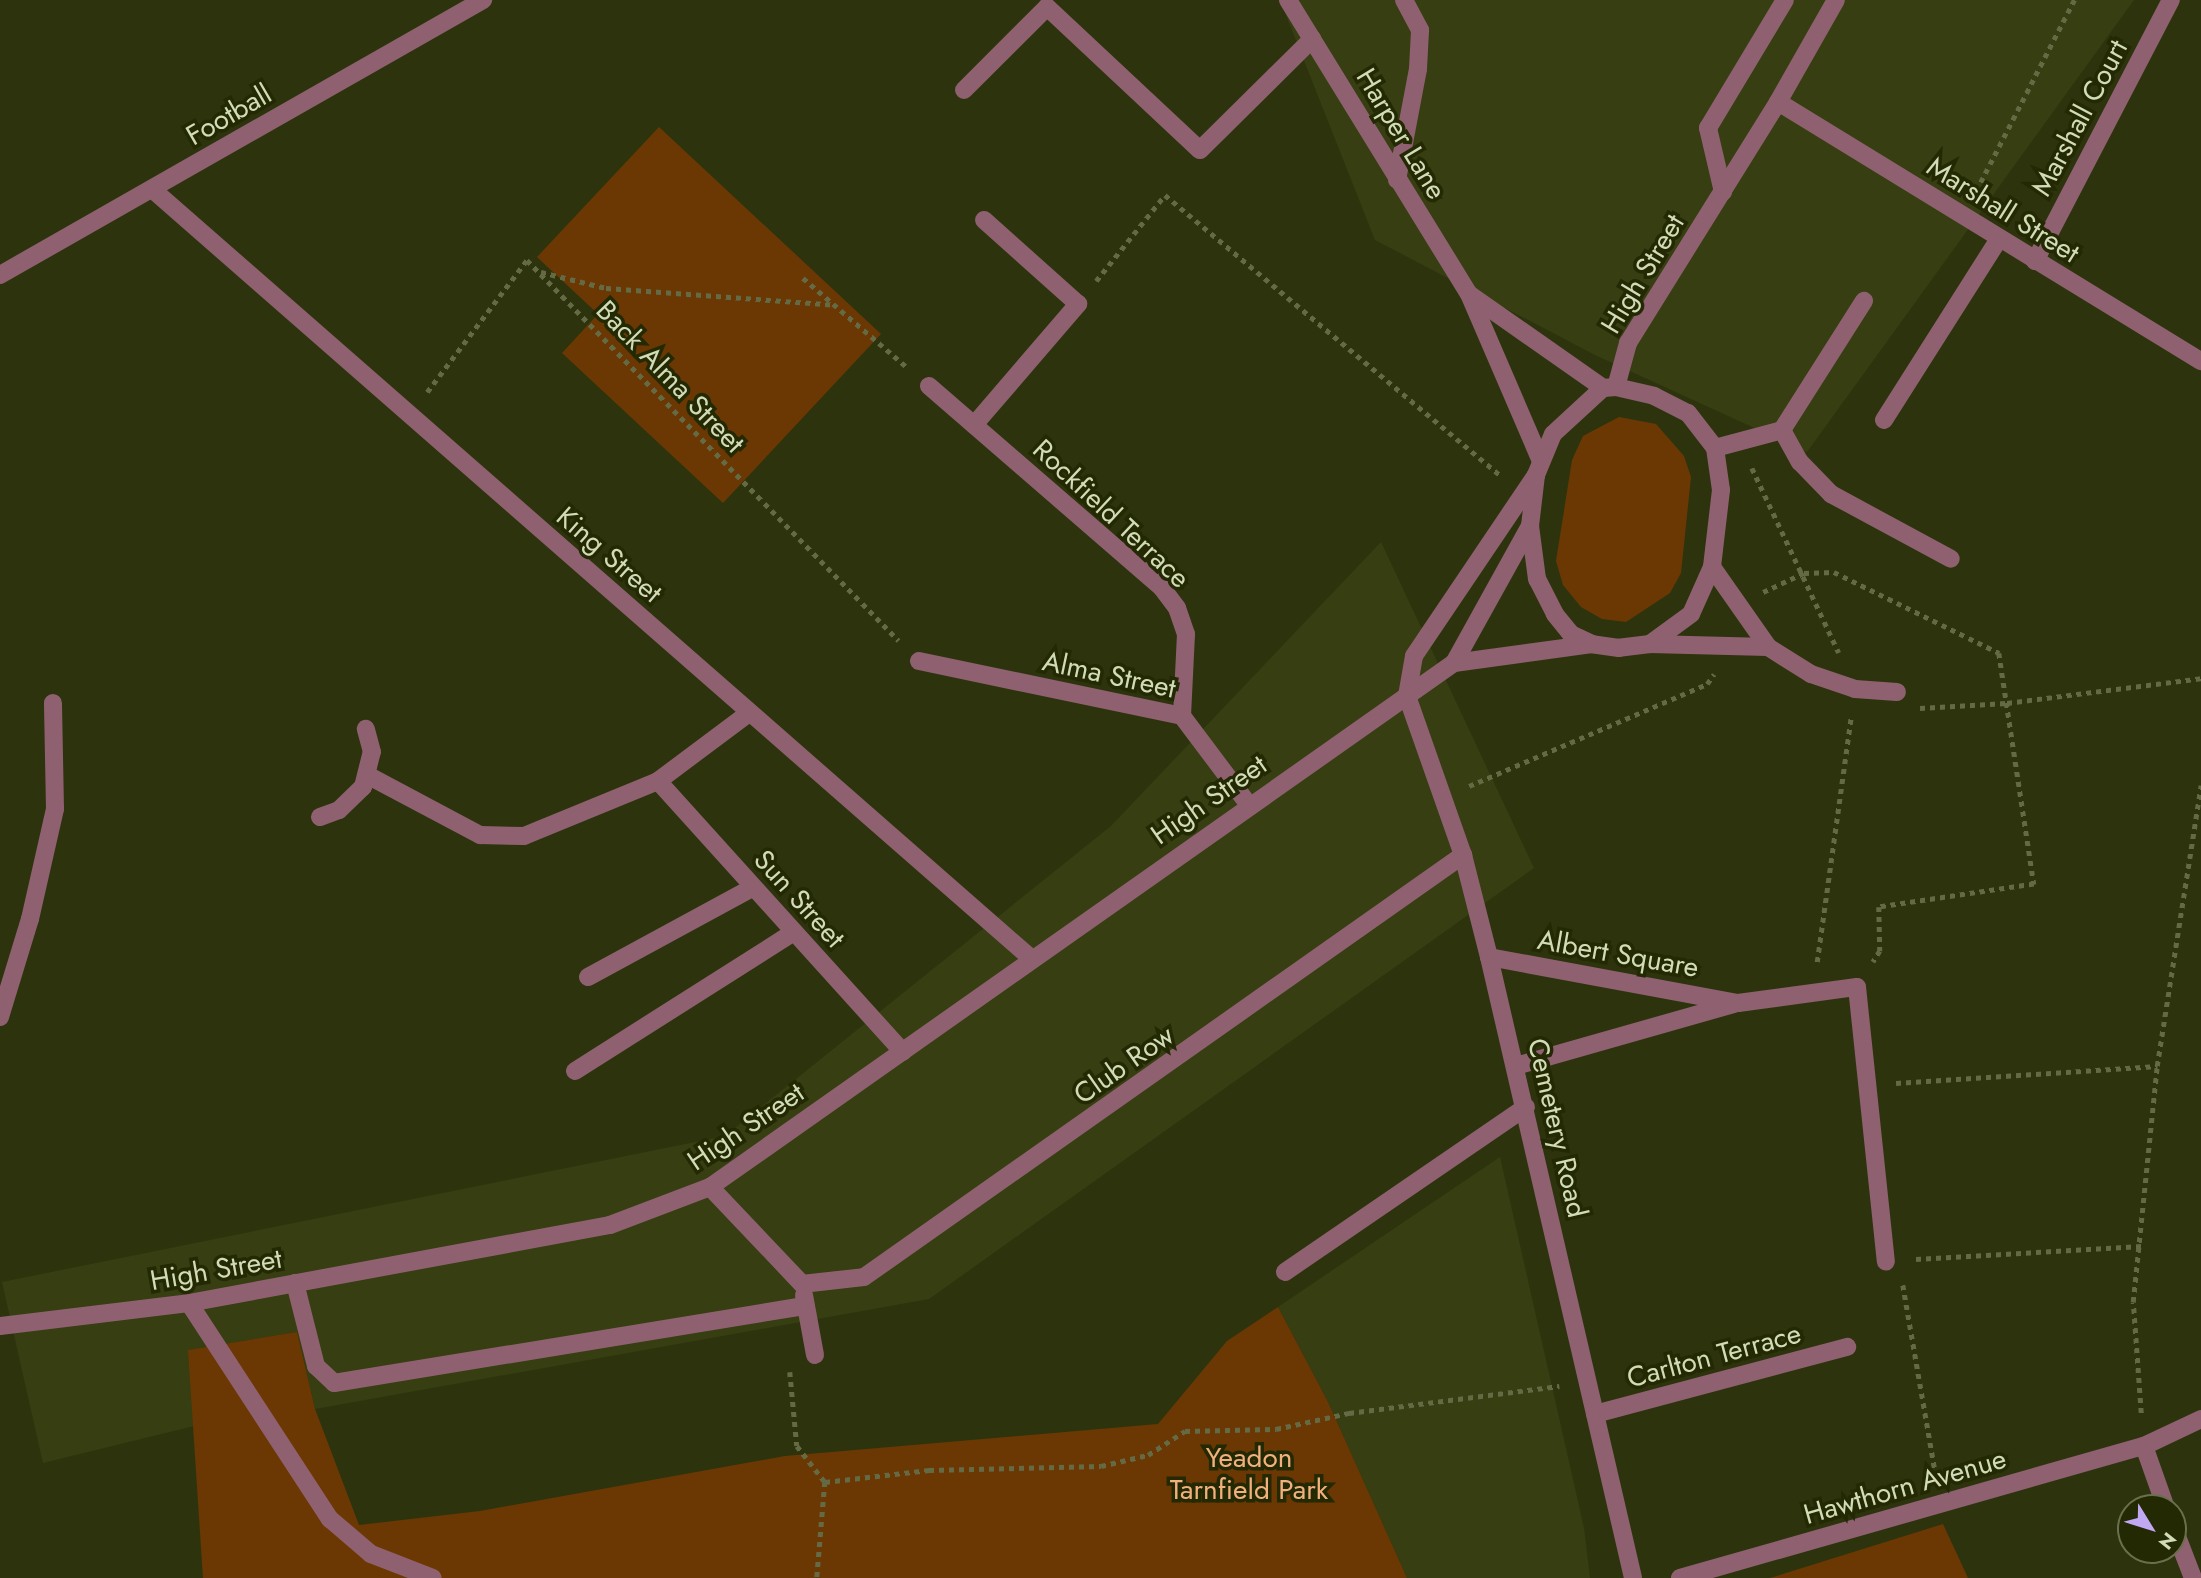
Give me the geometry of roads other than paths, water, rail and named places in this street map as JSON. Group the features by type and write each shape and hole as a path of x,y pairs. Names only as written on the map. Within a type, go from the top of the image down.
{"street":[{"name":"Football","path":"0,275 483,0"},
{"name":"Harper Lane","path":"1288,0 1469,294 1538,467"},
{"path":"1397,180 1420,30 1404,0"},
{"path":"1723,192 1708,128 1784,0"},
{"name":"High Street","path":"1407,696 1414,656 1523,495 1567,418 1610,388 1628,343 1778,102 1836,0"},
{"name":"Marshall Court","path":"2035,261 2171,0"},
{"path":"964,90 1047,7 1200,150 1312,39"},
{"name":"Marshall Street","path":"1778,102 2201,361"},
{"name":"King Street","path":"152,189 1032,959"},
{"path":"974,425 1079,304 984,219"},
{"path":"1884,420 1999,239"},
{"name":"Harper Lane","path":"1469,294 1610,388"},
{"path":"1715,448 1782,430 1864,300"},
{"name":"Rockfield Terrace","path":"929,386 1162,588 1177,608 1186,634 1182,716"},
{"path":"1610,388 1654,396 1688,413 1715,448 1721,490 1712,567 1691,614 1650,644"},
{"path":"1782,430 1800,462 1831,495 1951,559"},
{"name":"High Street","path":"1538,467 1530,526 1537,579 1571,634 1592,644"},
{"name":"High Street","path":"0,1326 189,1303 610,1225 710,1187 1248,804 1454,663 1530,526"},
{"path":"1712,567 1769,647 1811,674 1855,689 1897,692"},
{"name":"High Street","path":"1454,663 1592,644 1619,648 1650,644"},
{"path":"1650,644 1769,647"},
{"name":"Alma Street","path":"919,662 1182,716 1248,804"},
{"name":"Cemetery Road","path":"1407,696 1463,855 1516,1066 1633,1578"},
{"path":"0,1017 30,919 55,808 53,703"},
{"path":"369,776 480,835 524,836 659,781 749,713"},
{"path":"320,817 353,800 369,776 372,752 366,729"},
{"name":"Sun Street","path":"659,781 752,888 903,1052"},
{"name":"Club Row","path":"802,1284 864,1277 1463,855"},
{"path":"589,977 752,888"},
{"path":"575,1071 794,932"},
{"name":"Albert Square","path":"1489,957 1738,1003"},
{"name":"Albert Square","path":"1516,1066 1738,1003 1857,987 1867,1085 1892,1261"},
{"path":"1285,1272 1525,1107"},
{"path":"710,1187 802,1284 815,1355"},
{"path":"295,1283 316,1366 334,1383 806,1306"},
{"path":"189,1303 330,1519 371,1554 433,1578"},
{"name":"Carlton Terrace","path":"1595,1413 1847,1347"},
{"name":"Hawthorn Avenue","path":"1680,1578 2144,1447 2201,1419"},
{"path":"2144,1447 2161,1494"}],"park label":[{"name":"Yeadon Tarnfield Park","path":"1249,1474"}]}
